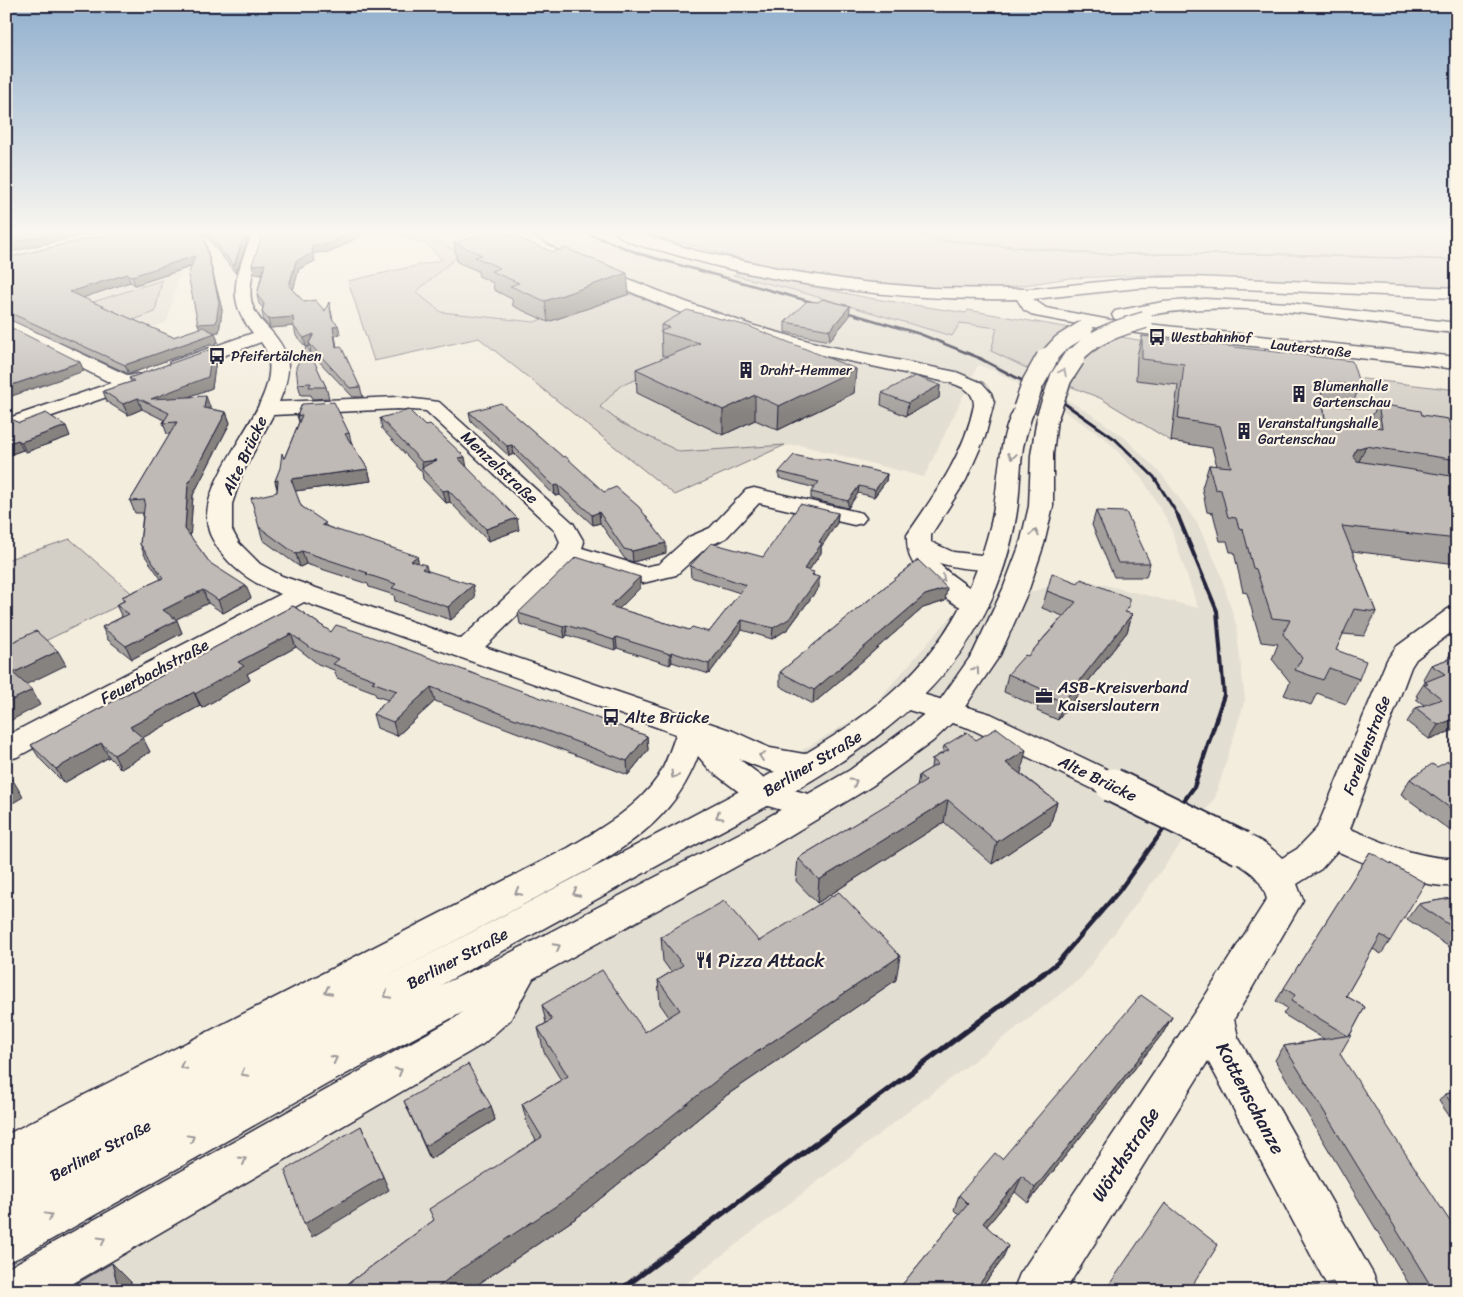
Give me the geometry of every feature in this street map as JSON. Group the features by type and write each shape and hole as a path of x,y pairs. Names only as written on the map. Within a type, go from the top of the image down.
{"street":[{"name":"Alte Brücke","path":"243,294 247,313 278,352 280,370 266,409 230,480 220,508 220,530 231,550 258,574 302,593 722,739 765,758 810,765"},
{"path":"650,294 744,329 822,350 956,378 974,385 983,396 984,405 978,429 957,481 920,535 918,544 922,560 954,590 976,605"},
{"path":"905,294 1068,318"},
{"path":"937,294 1029,295"},
{"path":"941,299 982,300 1041,294"},
{"name":"Lauterstraße","path":"1029,295 1034,309 1068,318 1126,327 1457,363"},
{"name":"Berliner Straße","path":"6,1201 762,793 869,729 905,699 953,644 976,605 991,562 1008,501 1012,451 1024,408 1039,369 1057,346 1076,332 1122,315 1169,306 1248,305 1457,328"},
{"name":"Berliner Straße","path":"6,1240 315,1069 451,998 521,966 754,842 878,766 948,710 986,655 1016,589 1032,544 1041,506 1042,455 1047,418 1061,376 1076,353 1101,335 1145,320 1181,314 1249,312 1457,334"},
{"path":"6,323 127,384"},
{"path":"6,426 265,335"},
{"name":"Menzelstraße","path":"266,409 398,403 432,406 565,528 572,542 568,552"},
{"path":"466,650 568,552 642,575 667,570 698,542 718,533 754,495 854,518"},
{"path":"918,544 933,555 952,560 991,562"},
{"name":"Feuerbachstraße","path":"6,749 302,593"},
{"name":"Forellenstraße","path":"1279,878 1309,859 1331,835 1397,667 1406,652 1457,615"},
{"name":"Alte Brücke","path":"905,699 948,710 992,727 1112,784 1260,857 1279,878"},
{"path":"693,730 720,762 762,793 812,807"},
{"name":"Berliner Straße","path":"6,1158 580,858 624,830 650,810 677,772 693,730"},
{"path":"1331,835 1425,870 1446,874 1457,872"},
{"path":"1214,1017 1284,900 1279,878"},
{"path":"14,1291 469,1031 496,1008 521,966"},
{"name":"Wörthstraße","path":"1037,1291 1214,1017"},
{"name":"Kottenschanze","path":"1214,1017 1218,1042 1356,1291"}],"shaded area":[{"path":"91,294 174,294 167,322 150,328 198,350 191,353 76,300"},
{"path":"120,294 159,294 155,312 131,321 90,303"},
{"path":"352,294 418,294 441,312 534,322 587,303 594,306 631,294 742,337 620,386 600,407 621,423 680,452 785,445 675,495 479,338 374,361"},
{"path":"417,294 806,294 952,336 960,323 997,328 992,352 1039,374 1030,377 1094,416 1125,438 1163,476 1197,523 1219,569 1236,624 1245,700 1215,798 1081,978 676,1291 6,1291 6,1264 359,1064 331,1005 734,791 869,710 957,610 1081,579 1198,608 1169,523 1142,478 1106,439 1055,405 997,372 978,365 924,477 800,445 680,452 621,423 600,407 620,386 741,337 631,294 594,306 587,303 534,322 441,312"},
{"path":"806,294 847,294 966,313 968,310 1144,341 1143,353 1457,390 1457,484 1318,465 1171,441 1100,398 1039,374 991,351 997,328 960,323 952,336"},
{"path":"70,539 136,597 16,655 6,646 6,560"}],"building":[{"path":"6,294 73,294 173,337 203,327 215,333 125,365 6,311"},
{"path":"192,294 217,294 219,302 216,323 198,324"},
{"path":"296,294 304,302 315,300 325,311 329,302 332,319 338,325 333,327 336,347 341,346 360,387 350,388 309,343 314,334 304,338 294,327 293,317 268,319 262,312 264,304 257,295"},
{"path":"528,294 567,294 545,301"},
{"path":"822,299 850,306 830,330 785,322 807,301 818,302"},
{"path":"687,310 748,326 856,369 779,406 755,395 723,410 636,369 700,343 660,332 669,327 661,325"},
{"path":"6,325 80,362 6,387"},
{"path":"1142,336 1352,361 1360,386 1320,381 1325,419 1382,428 1378,404 1421,411 1422,415 1448,419 1453,437 1457,438 1457,460 1366,446 1356,449 1353,456 1357,461 1457,477 1457,539 1342,526 1376,612 1354,609 1336,650 1366,661 1359,679 1329,668 1323,680 1295,670 1302,658 1283,634 1290,620 1272,618 1256,569 1253,568 1243,529 1239,528 1236,518 1228,517 1221,490 1215,489 1209,465 1231,467 1220,426 1178,419 1184,364 1142,359"},
{"path":"307,346 326,387 309,387 311,383 298,384 296,367"},
{"path":"212,349 208,377 151,399 206,396 204,408 226,412 188,484 185,529 210,563 246,586 218,600 203,590 163,610 177,620 126,646 102,627 129,614 116,605 126,600 122,597 163,578 140,544 145,500 130,501 177,422 163,423 169,413 138,398 123,404 103,391 134,381 129,378"},
{"path":"915,376 940,385 908,403 882,393"},
{"path":"334,402 349,433 345,434 368,469 291,479 301,506 326,523 322,525 417,556 411,561 426,565 422,569 473,585 448,607 392,588 396,584 366,574 368,573 302,551 296,554 259,527 251,498 277,492 278,480 275,481 280,468 282,453 284,459 302,415 297,416 302,404"},
{"path":"501,403 563,457 565,456 604,492 616,487 639,507 666,543 632,551 624,549 599,512 592,515 558,485 554,486 512,445 507,446 469,412"},
{"path":"409,410 425,426 430,424 465,457 458,458 517,518 486,529 448,490 443,491 421,468 437,460 422,462 380,418"},
{"path":"46,413 66,426 21,442 18,440 6,444 6,422 14,420 19,423"},
{"path":"794,455 811,459 825,459 887,474 875,490 859,486 848,501 811,492 819,482 779,472"},
{"path":"800,504 838,513 819,542 822,543 804,569 814,572 812,575 819,577 789,619 773,628 742,620 709,664 616,637 614,640 518,613 576,557 640,577 610,606 689,630 692,627 709,632 746,585 690,566 711,543 763,557"},
{"path":"1096,511 1126,512 1150,563 1118,563"},
{"path":"918,560 947,588 925,595 814,690 780,672"},
{"path":"1052,573 1078,583 1081,579 1129,598 1129,607 1125,612 1132,614 1063,702 1042,693 1044,690 1008,674 1025,655 1028,656 1076,602 1047,591"},
{"path":"293,606 331,632 336,625 355,631 647,736 627,761 431,687 393,722 373,714 397,691 372,682 375,680 333,664 339,659 314,650 291,634 238,662 244,666 195,694 194,692 130,727 143,738 114,755 101,743 56,769 31,745"},
{"path":"36,631 58,651 13,673 32,690 6,703 6,645"},
{"path":"1457,656 1457,718 1438,725 1416,708 1442,699 1424,685 1428,684 1425,682 1445,674 1431,665"},
{"path":"997,728 1026,750 1006,763 1057,802 997,842 948,800 819,880 798,858 926,781 919,775 938,764 932,759 949,750 944,746 967,732 976,740"},
{"path":"1448,761 1457,766 1457,813 1410,779 1432,764 1437,767"},
{"path":"6,774 14,782 6,786"},
{"path":"1370,852 1425,883 1390,941 1381,935 1346,996 1365,1007 1348,1036 1291,1001 1295,995 1284,988"},
{"path":"839,892 900,956 727,1072 574,1194 458,1271 433,1291 338,1291 434,1220 429,1209 542,1137 522,1104 568,1076 538,1028 552,1020 542,1005 602,970 645,1032 680,1010 658,980 683,965 661,937 724,901 759,941"},
{"path":"1457,897 1457,930 1418,904"},
{"path":"1141,995 1172,1017 1035,1188 1022,1176 983,1223 1008,1246 974,1291 897,1291 968,1204 959,1195 995,1153 1002,1159"},
{"path":"1351,1035 1340,1054 1457,1232 1457,1291 1434,1291 1284,1046"},
{"path":"468,1064 491,1106 425,1146 404,1101"},
{"path":"1457,1092 1457,1111 1445,1094"},
{"path":"361,1126 383,1177 304,1224 285,1170"},
{"path":"1165,1203 1218,1245 1189,1291 1105,1291"},
{"path":"112,1263 119,1291 64,1291"},
{"path":"1333,1282 1337,1291 1289,1291"}],"railway":[{"path":"782,294 819,304"},
{"path":"836,309 920,334 982,359"},
{"path":"979,358 1061,401 1115,439 1154,477 1179,517"},
{"path":"1178,516 1217,611 1224,695 1216,719"},
{"path":"1043,974 1057,963 1119,891 1194,787 1217,717"},
{"path":"619,1291 1044,973"}],"place":[{"name":"Westbahnhof","path":"1157,337"},
{"name":"Pfeifertälchen","path":"217,356"},
{"name":"Draht-Hemmer","path":"746,370"},
{"name":"Blumenhalle Gartenschau","path":"1299,394"},
{"name":"Veranstaltungshalle Gartenschau","path":"1244,431"},
{"name":"ASB-Kreisverband Kaiserslautern","path":"1044,696"},
{"name":"Alte Brücke","path":"611,717"},
{"name":"Pizza Attack","path":"704,960"}]}
